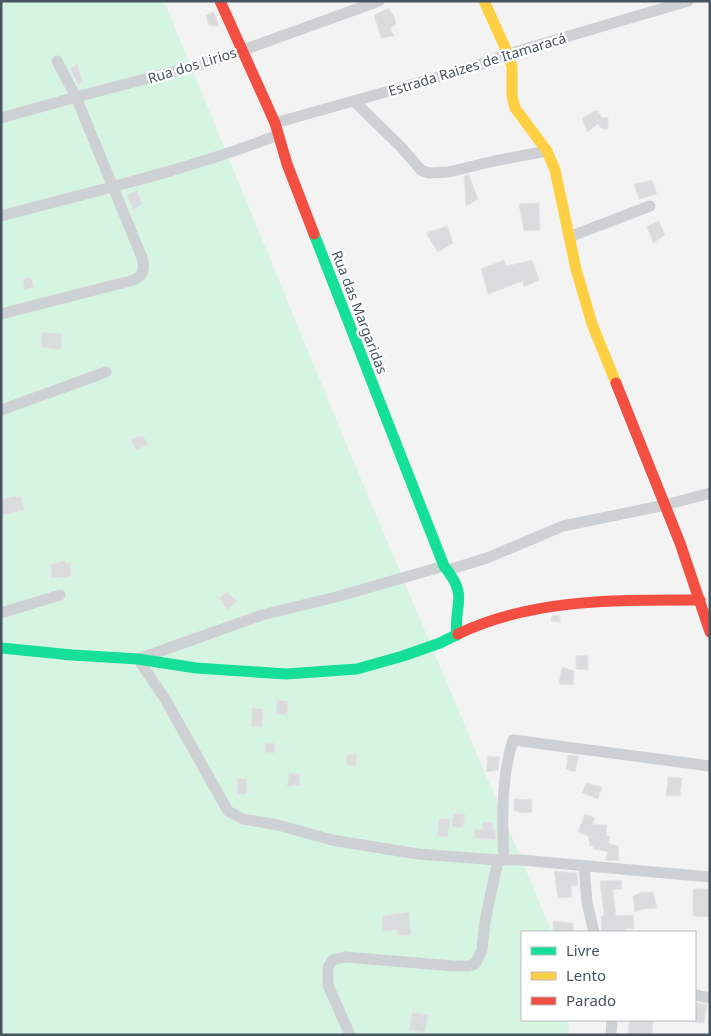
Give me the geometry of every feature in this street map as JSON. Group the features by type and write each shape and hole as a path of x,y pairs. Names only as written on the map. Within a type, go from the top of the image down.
{"street":[{"name":"Rua das Margaridas","path":"220,1 275,123 287,164 306,213 446,568 459,590 460,606 455,623 457,635"},
{"name":"Rua dos Lirios","path":"1,118 207,63 379,1"},
{"path":"484,1 512,67 512,96 515,108 547,151 555,170 576,269 592,324 680,543 710,632"},
{"name":"Estrada Raizes de Itamaracá","path":"275,123 471,68 508,54 684,3"},
{"path":"1,314 134,280 140,277 144,269 143,260 76,97 57,61"},
{"path":"354,101 402,148 421,170 449,172 547,151"},
{"path":"1,216 158,176 235,152 278,135"},
{"path":"570,237 650,206"},
{"path":"1,410 106,372"},
{"path":"138,659 262,615 487,558 552,530 710,494"},
{"path":"1,613 60,595"},
{"path":"1,648 138,659 196,668 286,674 316,673 357,669 425,649 473,627 516,614 565,604 700,600"},
{"path":"138,659 165,699 228,811 243,819 278,825 332,840 418,854 613,867 710,877"},
{"path":"350,1035 328,985 328,967 333,960 345,957 468,966 474,964 482,950 485,921 501,860 502,820 507,768 513,740 710,766"},
{"path":"584,866 587,904 594,931"},
{"path":"696,995 710,998"},
{"path":"611,1035 612,1021"}],"green space":[{"path":"1,1 164,1 350,453 552,931 521,931 521,1021 568,1021 569,1035 1,1035"}],"building":[{"path":"389,8 396,24 390,28 394,36 381,38 374,15"},
{"path":"214,12 219,26 209,26 206,15"},
{"path":"77,64 83,82 78,85 70,69"},
{"path":"597,110 602,118 608,117 608,129 602,129 598,124 587,132 582,118"},
{"path":"469,175 478,199 466,206 464,176"},
{"path":"652,180 657,194 639,199 634,184"},
{"path":"137,190 142,204 133,210 127,195"},
{"path":"539,203 540,230 524,231 519,204"},
{"path":"659,221 665,235 653,243 647,226"},
{"path":"447,226 453,243 438,252 426,233"},
{"path":"504,260 506,266 532,260 539,280 524,287 523,281 488,294 481,269"},
{"path":"31,277 34,287 25,290 23,279"},
{"path":"42,332 62,334 61,350 41,347"},
{"path":"142,435 149,445 136,450 131,439"},
{"path":"21,496 24,510 1,515 1,500"},
{"path":"62,561 71,564 71,577 51,578 51,565"},
{"path":"227,592 237,601 227,610 219,598"},
{"path":"560,615 560,622 551,621 552,616"},
{"path":"588,655 588,670 576,669 576,656"},
{"path":"562,667 574,671 573,685 559,684"},
{"path":"277,700 288,701 287,715 276,714"},
{"path":"252,708 263,709 262,727 251,726"},
{"path":"265,743 275,743 275,753 265,752"},
{"path":"347,754 357,754 356,766 346,765"},
{"path":"568,755 579,756 575,772 566,769"},
{"path":"488,756 500,757 498,770 486,772"},
{"path":"289,773 300,774 299,785 287,787"},
{"path":"668,777 682,778 680,796 666,796"},
{"path":"237,778 247,779 247,794 237,794"},
{"path":"586,783 602,787 598,799 582,793"},
{"path":"514,799 532,800 532,812 519,813 514,811"},
{"path":"454,813 465,814 463,828 452,827"},
{"path":"585,814 595,818 593,824 607,825 606,835 610,837 608,843 618,846 619,861 605,860 608,852 594,849 594,846 590,846 588,836 578,832"},
{"path":"439,818 450,819 448,837 437,836"},
{"path":"483,822 493,823 496,840 474,838 475,829 482,830"},
{"path":"554,871 577,873 578,885 571,886 572,897 558,898"},
{"path":"621,880 622,889 613,890 616,916 633,915 634,929 602,931 601,916 604,916 600,881"},
{"path":"693,889 709,889 709,917 693,916"},
{"path":"642,892 653,892 657,908 635,912 633,896"},
{"path":"409,912 411,935 398,936 397,930 383,931 382,916"},
{"path":"553,921 573,923 573,931 553,931"},
{"path":"697,1003 707,1005 704,1023 694,1022 696,1021"},
{"path":"412,1012 428,1015 425,1033 409,1030"},
{"path":"629,1021 653,1021 652,1033 628,1035"}],"traffic: fast":[{"path":"314,234 444,566 456,586 459,600 456,624 457,635"},
{"path":"1,648 138,659 196,668 286,674 357,669 403,656 440,643 458,634"}],"traffic: slow":[{"path":"484,1 512,67 512,96 515,108 547,151 555,170 576,269 592,324 616,383"}],"traffic: jam":[{"path":"220,1 275,123 287,164 314,234"},
{"path":"616,383 680,543 710,632"},
{"path":"458,634 487,622 546,607 608,601 700,600"}]}
